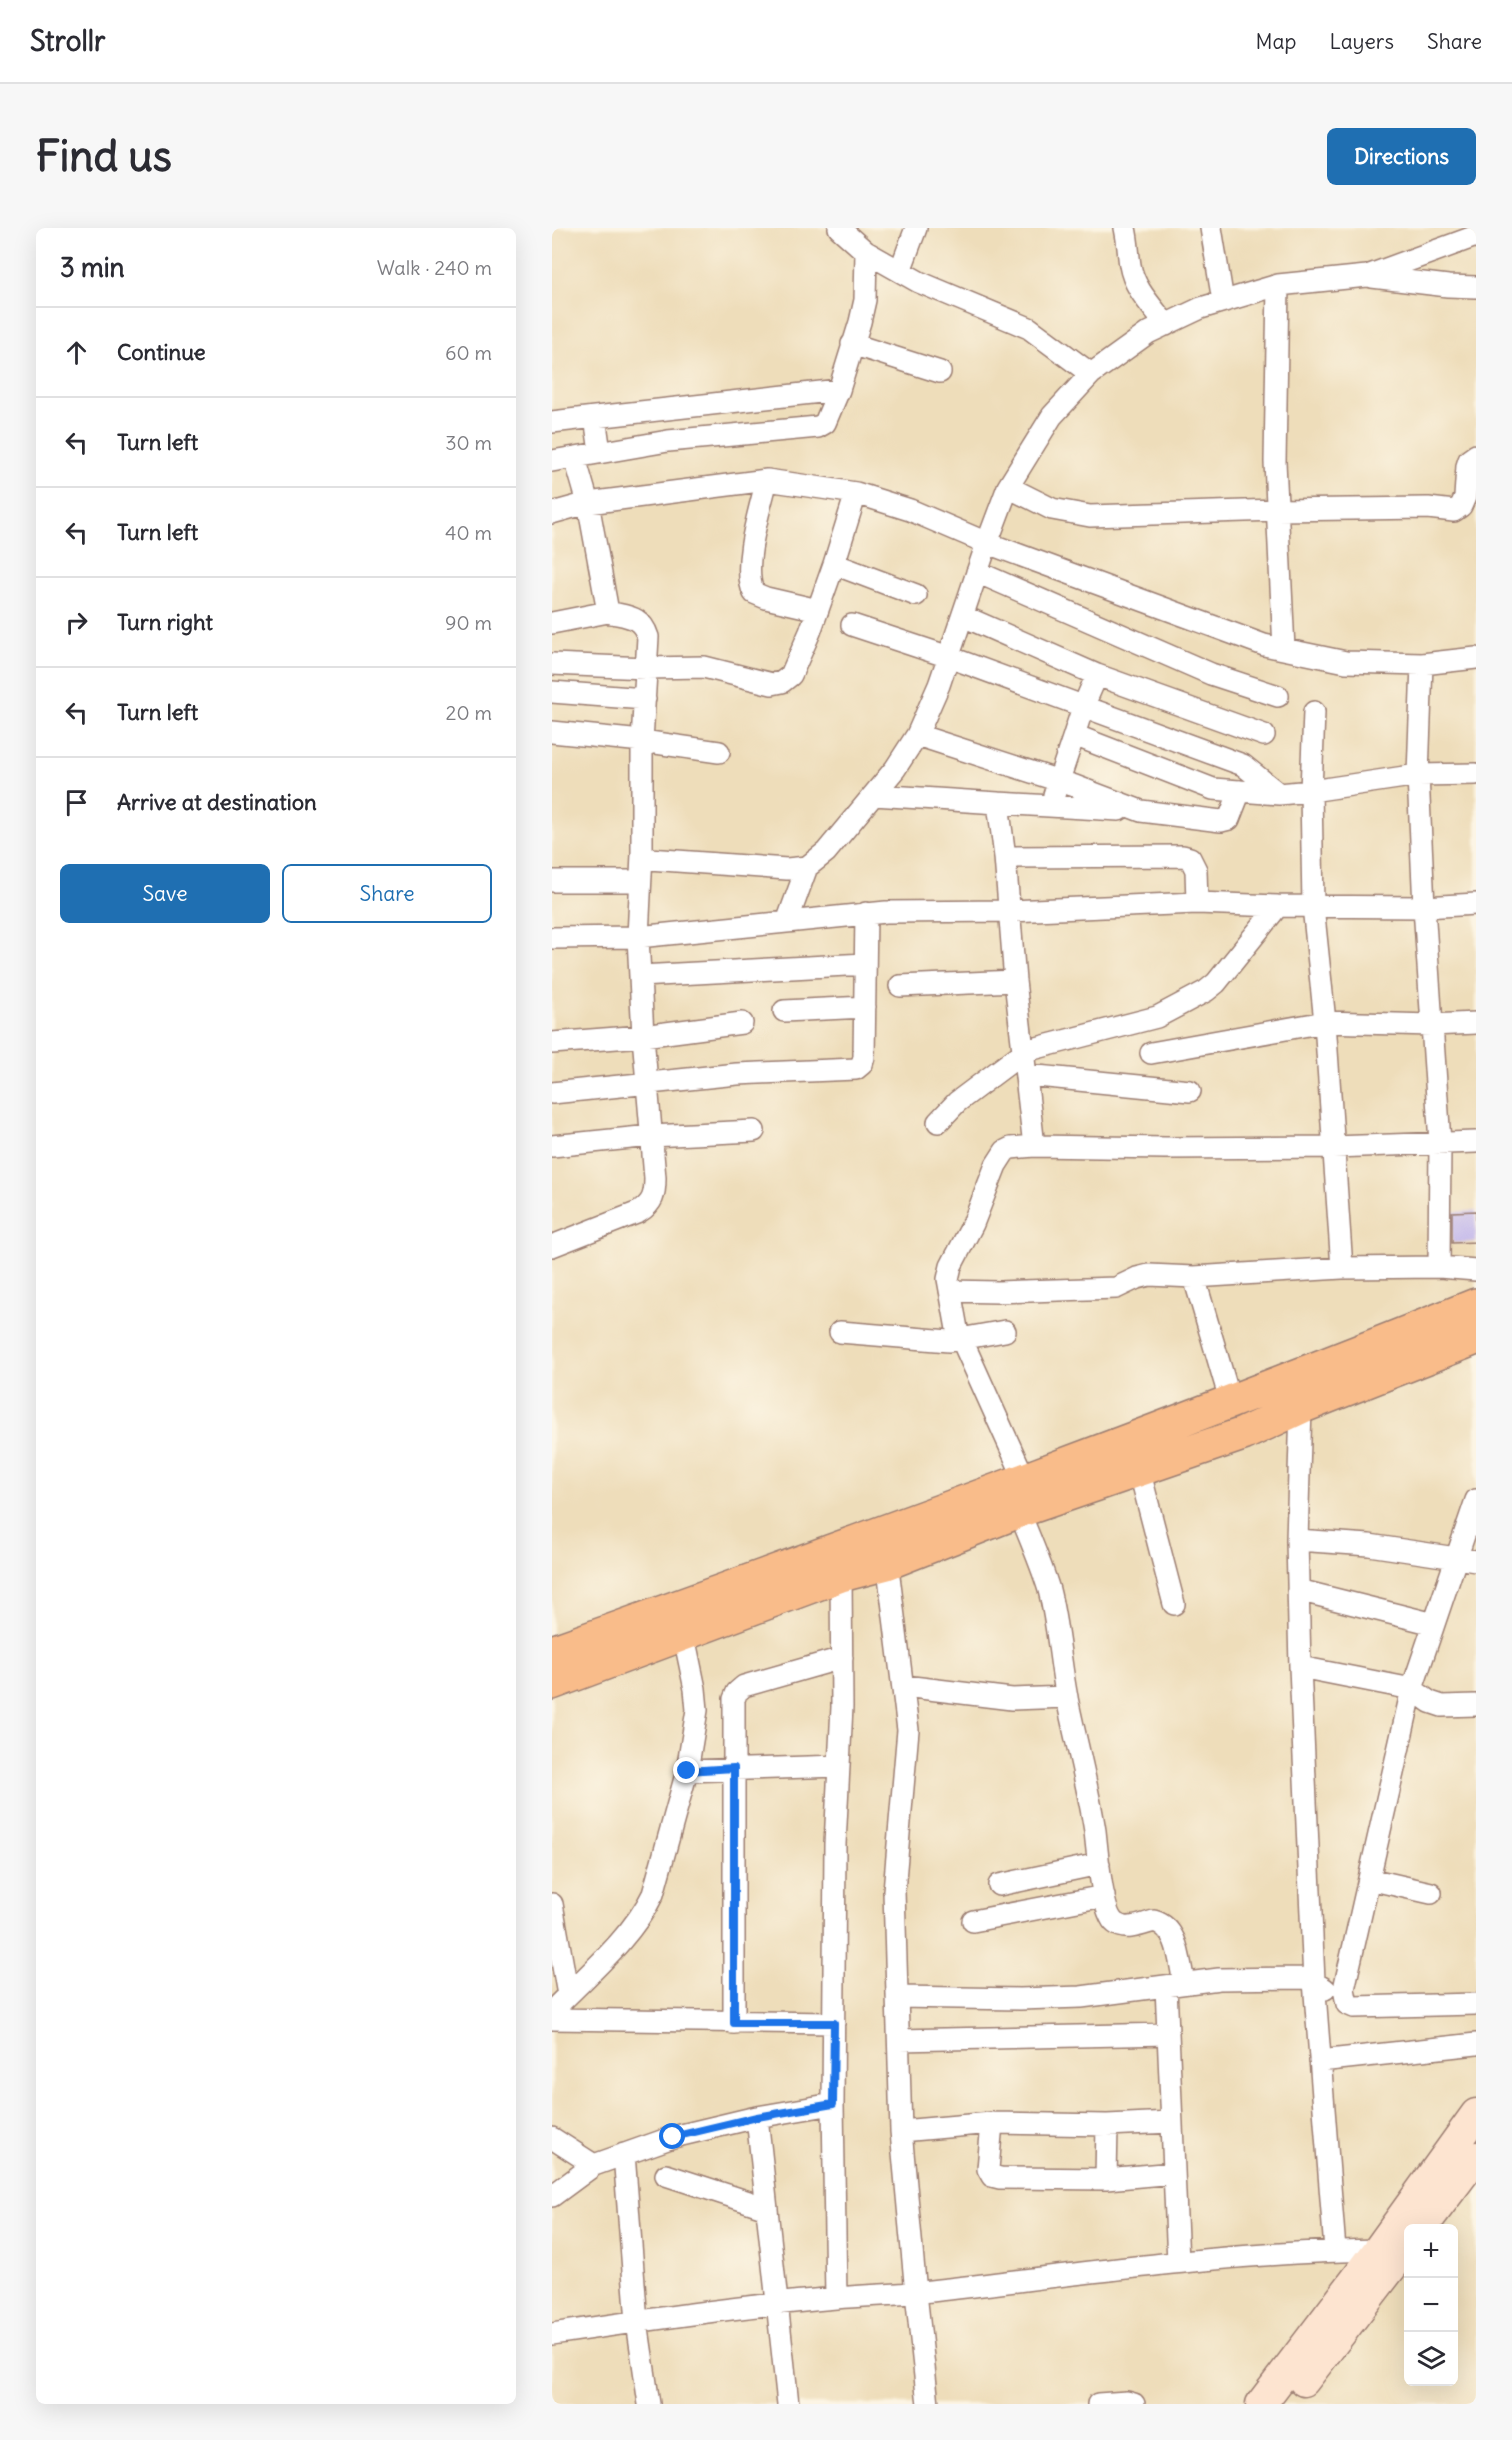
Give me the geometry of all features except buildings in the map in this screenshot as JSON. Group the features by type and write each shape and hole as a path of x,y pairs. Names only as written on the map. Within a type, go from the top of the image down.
{"main road":[{"path":"552,1683 680,1620 885,1548 1231,1403 1476,1305"},
{"path":"1018,1492 1139,1469 1243,1434 1301,1407 1476,1338"},
{"path":"552,1652 680,1620 841,1575 885,1548"}],"street":[{"path":"839,228 866,252 919,282 1029,328 1091,374"},
{"path":"900,271 916,228"},
{"path":"1125,228 1130,264 1137,286 1166,325"},
{"path":"1211,228 1223,302"},
{"path":"1367,276 1476,236"},
{"path":"552,461 668,441 818,427 825,423 839,390 865,300 866,252"},
{"path":"787,922 807,867 826,852 874,795 895,769 917,735 939,685 1008,487 1052,416 1091,374 1148,333 1201,308 1278,285 1367,276 1448,286 1476,287"},
{"path":"1278,285 1275,462 1284,649"},
{"path":"852,344 940,372"},
{"path":"552,422 839,390"},
{"path":"595,417 600,452"},
{"path":"1008,487 1052,509 1090,516 1276,510 1428,508 1454,511 1461,506 1465,497 1467,466 1469,460 1476,455"},
{"path":"575,458 588,503 608,612"},
{"path":"767,480 754,533 749,583 754,593 766,598 818,610"},
{"path":"552,513 588,503 767,480 856,493 910,510 987,543 1264,645 1346,662 1422,664 1476,658"},
{"path":"552,664 646,668 704,666 772,684 782,682 791,675 818,610 856,493"},
{"path":"834,564 916,595"},
{"path":"977,572 1211,674 1278,696"},
{"path":"552,623 608,612 639,620 645,627 648,637 642,741 642,854 638,938 646,1083 655,1185 650,1205 639,1212 552,1246"},
{"path":"963,616 1097,675 1263,735"},
{"path":"852,625 949,657 1243,765 1279,794"},
{"path":"1422,664 1418,775 1431,1025 1440,1142 1439,1267"},
{"path":"1051,806 1083,707 1097,675"},
{"path":"552,692 645,699"},
{"path":"1314,712 1311,791 1313,906 1325,1022 1342,1268"},
{"path":"552,732 719,752"},
{"path":"917,735 1059,781 1141,811"},
{"path":"1074,735 1213,789 1279,794 1418,775 1476,774"},
{"path":"874,795 1141,811 1221,821 1228,819 1233,813 1240,791"},
{"path":"998,803 1034,1146"},
{"path":"642,854 649,859 787,869 807,867"},
{"path":"1005,857 1183,856 1190,858 1196,870 1197,903"},
{"path":"552,881 640,881"},
{"path":"552,938 638,938 866,913 1010,911 1197,903 1424,907 1476,904"},
{"path":"938,1122 957,1102 1025,1051 1157,1017 1206,991 1216,983 1278,906"},
{"path":"552,1093 737,1074 856,1069 862,1064 864,1057 866,913"},
{"path":"640,976 866,964"},
{"path":"900,986 1015,981"},
{"path":"784,1011 865,1007"},
{"path":"1151,1053 1325,1022 1431,1025 1476,1023"},
{"path":"552,1043 643,1036 742,1023"},
{"path":"1027,1075 1191,1091"},
{"path":"552,1146 651,1136 754,1131"},
{"path":"1178,2262 1168,2034 1175,1985 1174,1939 1168,1928 1154,1921 1132,1927 1122,1927 1114,1923 1109,1916 1089,1791 1067,1697 1048,1590 1018,1492 957,1329 948,1279 951,1266 973,1224 999,1158 1011,1148 1034,1146 1333,1147 1476,1142"},
{"path":"950,1291 1116,1288 1149,1275 1194,1277 1342,1268 1439,1267 1476,1270"},
{"path":"1194,1277 1231,1403"},
{"path":"840,1332 950,1341 1005,1331"},
{"path":"1301,1407 1297,1540 1300,1667 1314,1981 1335,2250"},
{"path":"1139,1469 1174,1604"},
{"path":"1347,2004 1344,1989 1412,1689 1434,1624 1466,1560 1476,1500"},
{"path":"1297,1540 1369,1545 1466,1560"},
{"path":"885,1548 908,1730 894,1891 901,2131 915,2293 928,2404"},
{"path":"836,2298 833,2104 835,1844 842,1658 841,1575"},
{"path":"1298,1590 1434,1624"},
{"path":"552,2011 631,1929 644,1912 653,1894 687,1771 697,1710 695,1689 680,1620"},
{"path":"734,2023 734,1700 737,1692 744,1686 842,1658"},
{"path":"1300,1667 1412,1689 1430,1702 1442,1706 1476,1705"},
{"path":"904,1686 1012,1700 1067,1697"},
{"path":"687,1771 839,1766"},
{"path":"999,1885 1099,1864"},
{"path":"1369,1879 1431,1893"},
{"path":"973,1922 1104,1896"},
{"path":"552,1904 568,1995"},
{"path":"898,1997 1050,1998 1219,1978 1306,1978 1347,2004 1362,2007 1476,2004"},
{"path":"552,2019 834,2023"},
{"path":"899,2040 1168,2034"},
{"path":"1320,2061 1476,2044"},
{"path":"552,2196 594,2165 673,2137 757,2117 833,2104"},
{"path":"1415,2224 1476,2114"},
{"path":"757,2117 788,2404"},
{"path":"901,2131 992,2123 1107,2125 1172,2122"},
{"path":"992,2123 988,2169 992,2176 1106,2179 1174,2173"},
{"path":"1106,2179 1107,2125"},
{"path":"552,2138 594,2165"},
{"path":"624,2154 637,2322 649,2404"},
{"path":"1421,2224 1476,2157"},
{"path":"666,2175 766,2208"},
{"path":"552,2334 776,2304 915,2293 1178,2262 1404,2244"},
{"path":"1261,2404 1404,2244"},
{"path":"1286,2404 1404,2244"},
{"path":"1098,2404 1126,2402 1134,2404"}],"route":[{"path":"673,2137 757,2117 833,2104 834,2023 734,2023 734,1768 687,1771"}]}
